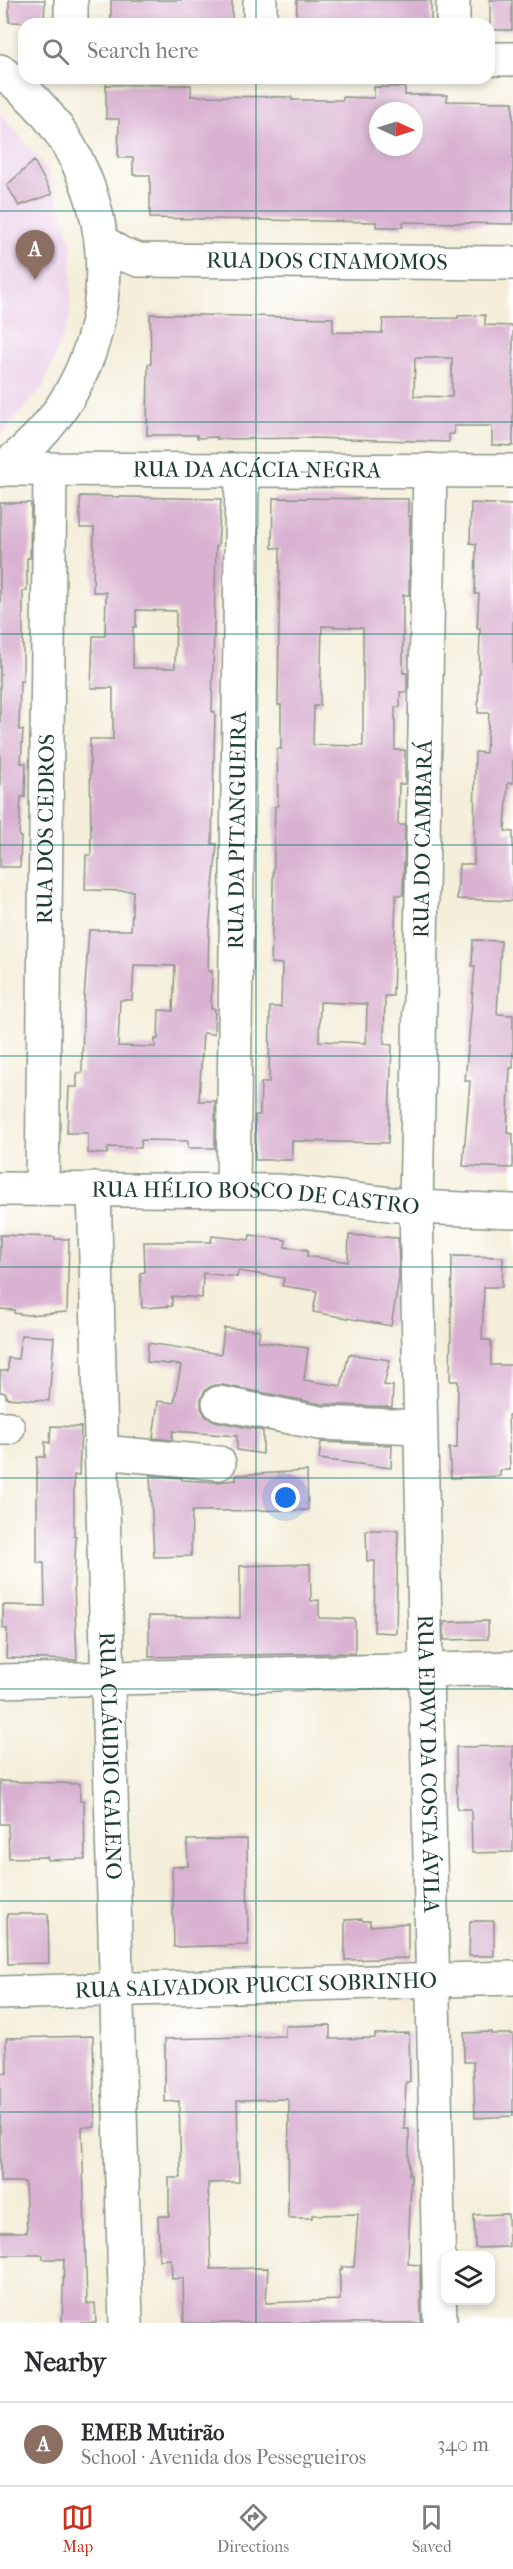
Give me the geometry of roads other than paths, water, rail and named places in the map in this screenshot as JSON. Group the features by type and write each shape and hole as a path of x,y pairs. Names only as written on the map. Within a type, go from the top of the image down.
{"street":[{"path":"71,0 71,18"},
{"path":"260,0 260,18"},
{"path":"453,0 453,18"},
{"path":"0,58 18,58"},
{"path":"495,59 513,59"},
{"path":"0,70 18,84"},
{"path":"1,470 35,441 68,397 84,368 98,326 104,282 102,241 93,197 75,155 51,117 19,84"},
{"name":"RUA DOS CINAMOMOS","path":"102,241 122,254 139,260 513,263"},
{"path":"104,282 125,266 139,260"},
{"name":"RUA DA ACÁCIA-NEGRA","path":"1,470 513,471"},
{"name":"RUA DOS CEDROS","path":"42,1189 50,470"},
{"name":"RUA DA PITANGUEIRA","path":"233,1190 242,470"},
{"name":"RUA DO CAMBARÁ","path":"416,1207 430,470"},
{"name":"RUA HÉLIO BOSCO DE CASTRO","path":"0,1189 233,1190 319,1194 416,1207 513,1211"},
{"name":"RUA CLÁUDIO GALENO","path":"94,1189 126,2323"},
{"name":"RUA EDWY DA COSTA ÁVILA","path":"416,1207 440,2323"},
{"path":"219,1403 320,1423 420,1427"},
{"path":"102,1452 219,1463"},
{"path":"0,1681 513,1668"},
{"name":"RUA SALVADOR PUCCI SOBRINHO","path":"0,1993 513,1978"}],"place":[{"name":"EMEB Mutirão","path":"35,280"}]}
